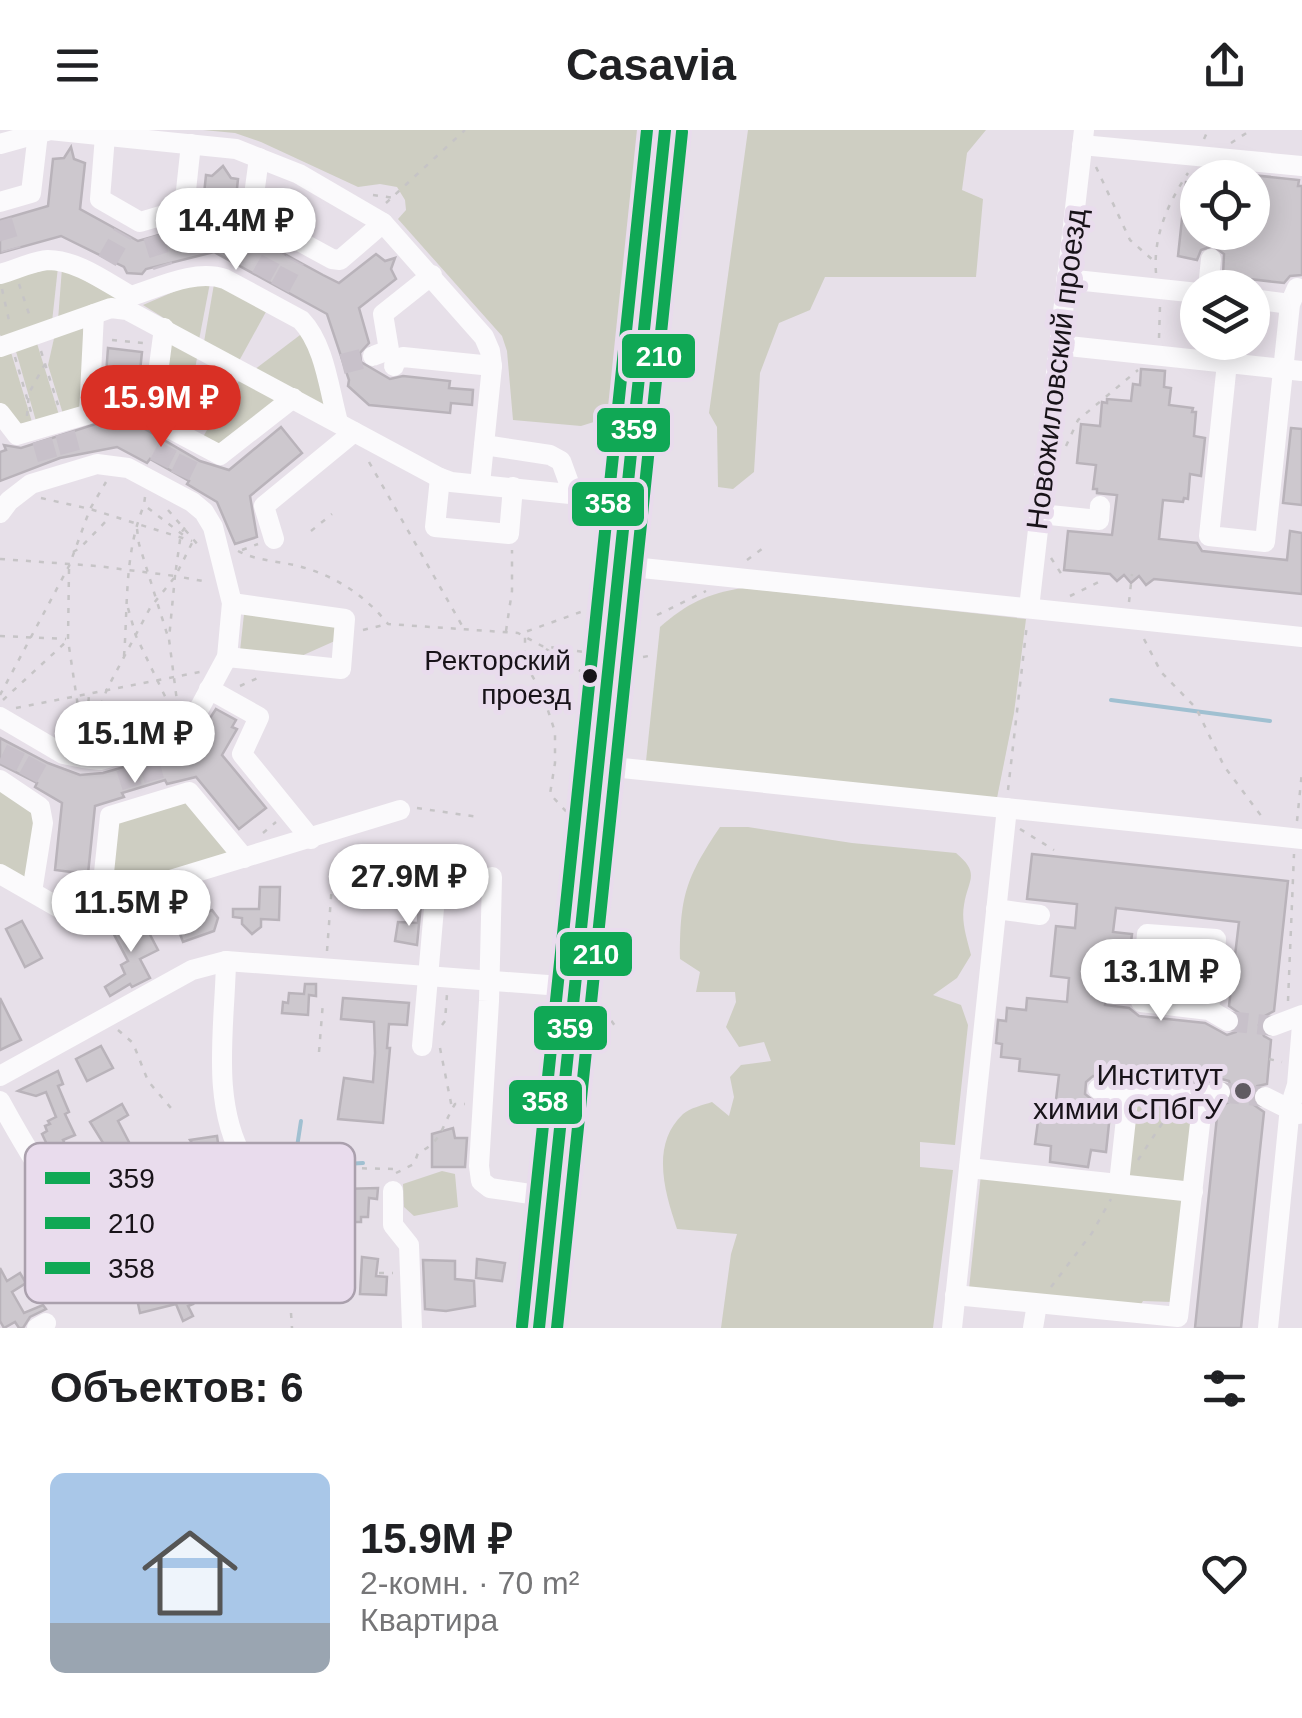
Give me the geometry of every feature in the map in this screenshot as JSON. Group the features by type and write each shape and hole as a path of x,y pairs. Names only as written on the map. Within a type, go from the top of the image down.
{"street":[{"path":"0,144 50,130 236,149 384,214 484,337 490,350 492,366 480,484"},
{"path":"633,501 665,130"},
{"path":"539,1328 582,988 633,501 678,130"},
{"path":"1,212 31,193 38,133"},
{"path":"105,136 100,199 139,227 184,210 191,144"},
{"path":"1083,138 1196,156 1302,166"},
{"name":"Новожиловский проезд","path":"1029,608 1083,138"},
{"path":"259,158 252,210 255,218 290,247 340,260 384,214"},
{"path":"1210,270 1211,259"},
{"path":"9,269 46,260 103,269 162,336 294,398 440,478 633,501"},
{"path":"6,345 129,303 165,276 213,275 256,286 276,296 307,326 333,367 346,427"},
{"path":"373,356 389,350 383,314 432,275"},
{"path":"1066,279 1180,292"},
{"path":"1228,363 1209,536 1264,542 1292,370 1293,296 1270,298"},
{"path":"0,414 17,435 63,425 88,414 94,314"},
{"path":"162,336 152,419 173,438 194,449 220,455 294,398"},
{"path":"1059,345 1292,370"},
{"path":"394,366 402,356 492,366"},
{"path":"274,539 264,506 346,427"},
{"path":"484,445 531,451 561,461 573,494"},
{"path":"0,513 18,493 50,469 74,462 154,472 171,490 204,512 221,556 231,598 224,662 192,722 147,754 124,761 42,752 21,740 7,713"},
{"path":"440,478 435,527 509,534 513,487"},
{"path":"1040,514 1099,520 1100,506"},
{"path":"626,566 1302,636"},
{"path":"224,662 341,669 345,619 231,598"},
{"path":"209,690 259,716 242,754 311,839"},
{"path":"606,766 1006,814 1302,839"},
{"path":"2,776 24,785 40,808 43,823 32,892"},
{"path":"101,901 110,816 135,798 158,792 189,792 248,849"},
{"path":"0,874 63,910 101,901 248,849 311,839 400,810"},
{"path":"952,1328 1006,814"},
{"path":"492,877 481,1181 490,1188 530,1194"},
{"path":"431,1044 438,977 435,897"},
{"path":"996,909 1040,914"},
{"path":"1147,934 1216,939 1218,1015 1141,1002 1147,934"},
{"path":"0,1076 192,970 226,960 582,988"},
{"path":"226,960 222,1070 233,1143"},
{"path":"554,1328 582,988"},
{"path":"1268,1328 1296,1111 1292,1022"},
{"path":"955,1294 1041,1299 1164,1322 1178,1317 1203,1095 1098,1088"},
{"path":"1120,1183 1129,1092"},
{"path":"1265,1097 1296,1111"},
{"path":"0,1101 25,1143"},
{"path":"969,1168 1193,1192"},
{"path":"394,1182 394,1225 409,1244 412,1328"},
{"path":"1034,1328 1041,1299"}],"path":[{"path":"384,214 465,130"},
{"path":"1083,138 1130,240 1155,262"},
{"path":"1064,450 1078,420 1158,356 1160,301 1155,262 1164,218 1196,156"},
{"path":"9,269 36,334 63,425"},
{"path":"9,269 6,345 39,432"},
{"path":"93,338 162,336"},
{"path":"28,400 45,363"},
{"path":"346,427 464,630"},
{"path":"84,746 68,640 69,566 90,509 114,464"},
{"path":"124,656 127,572 146,487 154,472"},
{"path":"169,639 181,533 171,490"},
{"path":"18,493 181,533 192,541"},
{"path":"144,505 212,556 221,556"},
{"path":"181,533 204,512"},
{"path":"310,531 332,514"},
{"path":"72,552 112,516"},
{"path":"137,523 147,573 169,639 182,730"},
{"path":"506,632 512,591 509,534"},
{"path":"274,539 238,551 299,566 341,583 371,602 388,624 506,632 542,646 594,680 596,667"},
{"path":"84,746 106,689 192,541"},
{"path":"658,614 691,596 717,588 766,546"},
{"path":"0,559 97,566 202,580 231,598"},
{"path":"0,696 69,566"},
{"path":"1132,574 1127,618 1138,629 1161,672 1196,708 1224,766 1280,837"},
{"path":"128,606 136,636 182,730"},
{"path":"578,827 550,794 555,732 543,695 525,662 524,637 531,628 589,608"},
{"path":"1029,608 1006,814 1054,850"},
{"path":"0,636 68,640"},
{"path":"0,703 68,640"},
{"path":"542,646 597,654"},
{"path":"632,659 654,654"},
{"path":"7,713 106,689 174,678 224,662"},
{"path":"84,746 89,693"},
{"path":"400,810 416,808 478,817"},
{"path":"248,849 290,812"},
{"path":"1292,874 1292,1022"},
{"path":"326,968 332,884"},
{"path":"438,977 446,1021 441,1032"},
{"path":"319,1052 323,1002"},
{"path":"108,1016 133,1043 148,1081 176,1114"},
{"path":"431,1044 452,1108"},
{"path":"1041,1299 1098,1225 1120,1183 1148,1148 1172,1108 1203,1095"},
{"path":"394,1182 444,1132 455,1104 481,1100"},
{"path":"355,1167 394,1169 394,1182"},
{"path":"379,1272 402,1274"},
{"path":"290,1313 292,1328"}],"shaded area":[{"path":"203,130 651,130 629,411 581,426 513,420 507,351 502,336 398,219 406,210 397,187 358,187 261,142 235,133"},
{"path":"748,130 986,130 967,153 962,190 983,199 976,277 825,277 810,310 779,323 760,373 754,472 733,489 718,487 717,427 709,413"},
{"path":"58,267 52,322 4,339 0,335 0,281"},
{"path":"62,268 117,298 58,320"},
{"path":"194,283 210,283 199,340 143,305"},
{"path":"214,284 267,310 239,361 204,342"},
{"path":"83,327 85,398 79,408 63,414 48,365 55,334"},
{"path":"304,332 309,340 325,408 254,370"},
{"path":"171,339 198,353 189,401 177,422 160,413"},
{"path":"36,340 59,415 36,421 15,348"},
{"path":"10,349 32,422 18,424 0,408 0,353"},
{"path":"243,378 281,399 225,447 203,437 230,389"},
{"path":"743,588 1026,619 1014,713 997,798 646,761 660,627 698,601"},
{"path":"244,614 338,626 337,640 299,657 240,651"},
{"path":"0,788 33,810 34,870 23,880 0,868"},
{"path":"188,802 233,857 108,894 115,824"},
{"path":"720,827 748,827 956,853 971,872 963,918 971,955 957,978 933,995 961,1005 968,1025 955,1145 920,1142 920,1167 953,1170 933,1328 721,1328 737,1234 677,1229 663,1170 666,1140 673,1126 686,1112 712,1102 729,1116 734,1097 730,1077 741,1065 771,1061 764,1042 739,1047 726,1027 736,1002 735,992 696,992 700,972 680,959 687,889"},
{"path":"1151,943 1206,943 1201,999 1150,993"},
{"path":"1139,1101 1195,1108 1189,1182 1132,1181 1124,1169 1130,1112"},
{"path":"442,1171 455,1174 458,1207 414,1216 404,1207 403,1184"},
{"path":"981,1174 1184,1195 1172,1302 1143,1301 1140,1306 969,1289"}],"building":[{"path":"71,147 74,159 85,163 80,209 138,241 201,223 206,175 212,176 223,166 231,178 238,179 233,226 323,275 339,283 376,254 385,261 395,258 391,269 396,279 359,308 369,343 360,353 361,362 390,379 403,376 450,381 449,388 473,390 472,405 451,403 450,413 369,405 348,386 327,314 214,252 146,269 142,274 127,273 124,267 61,236 0,253 0,220 48,206 53,159 64,158"},
{"path":"1270,177 1299,180 1302,275 1290,276 1284,283 1270,281 1270,270 1223,270 1224,254 1218,250 1270,250"},
{"path":"1180,238 1180,250 1201,250 1197,260 1178,256"},
{"path":"108,348 142,352 135,419 140,426 200,461 229,470 281,427 302,453 250,496 257,537 235,544 217,502 150,459 147,463 117,447 60,458 0,481 0,452 6,450 4,445 21,448 99,423 103,415"},
{"path":"1141,369 1165,371 1164,387 1171,388 1169,405 1193,408 1194,436 1205,438 1201,476 1190,474 1188,499 1163,500 1159,539 1197,543 1202,551 1287,560 1290,531 1302,533 1302,594 1154,579 1146,585 1139,576 1131,583 1124,575 1117,581 1110,574 1064,570 1068,531 1112,535 1117,495 1097,493 1093,489 1096,465 1077,463 1081,424 1100,426 1102,402 1107,403 1107,399 1131,401 1133,384 1140,385"},
{"path":"1291,428 1302,429 1302,505 1283,503"},
{"path":"216,709 236,720 232,727 237,729 222,755 266,808 239,829 196,777 167,784 165,780 95,806 88,874 55,870 62,803 35,787 37,783 0,764 0,738 80,775 103,773 176,752 201,732"},
{"name":"Институт химии СПбГУ","path":"1032,854 1288,881 1274,1011 1263,1017 1259,1025 1271,1040 1267,1084 1257,1086 1251,1097 1264,1112 1241,1328 1195,1328 1218,1107 1233,1096 1229,1081 1093,1076 1086,1082 1085,1094 1095,1102 1094,1112 1110,1114 1106,1152 1091,1150 1088,1167 1050,1162 1051,1146 1035,1144 1040,1106 1055,1108 1059,1075 1019,1071 1020,1059 1001,1057 1002,1044 996,1043 998,1020 1006,1021 1007,1008 1026,1010 1027,998 1067,1002 1069,978 1051,976 1056,926 1075,928 1077,904 1027,899","holes":["1116,908 1239,922 1229,1006 1242,1020 1236,1032 1227,1035 1205,1023 1139,1016 1129,1008 1105,1005 1108,982 1126,984 1132,934 1113,932"]},
{"path":"443,856 477,857 477,875 465,874 461,902 448,902 443,886"},
{"path":"260,887 280,887 279,920 261,919 261,927 252,934 242,924 242,918 233,917 233,909 259,909"},
{"path":"419,892 422,893 417,945 395,941 398,922 418,923"},
{"path":"212,910 218,918 214,931 183,942 177,926"},
{"path":"116,914 129,936 147,929 158,950 140,959 150,978 110,996 105,987 125,974 121,965 128,961 109,925 108,918"},
{"path":"22,921 42,958 25,967 6,929"},
{"path":"305,984 316,984 316,996 309,995 308,1015 282,1013 289,993 304,994"},
{"path":"0,998 21,1040 0,1050"},
{"path":"343,998 409,1003 407,1025 389,1024 383,1123 338,1119 344,1078 373,1082 375,1053 374,1022 341,1019"},
{"path":"101,1046 113,1068 87,1081 76,1059"},
{"path":"58,1071 63,1084 58,1086 69,1112 65,1114 75,1135 63,1140 64,1143 46,1143 42,1134 47,1131 48,1121 56,1117 46,1092 36,1096 18,1091"},
{"path":"122,1104 128,1115 118,1121 129,1143 103,1143 90,1122"},
{"path":"453,1128 455,1138 467,1138 465,1167 432,1167 432,1134"},
{"path":"217,1136 218,1143 192,1143 190,1140"},
{"path":"378,1188 377,1199 369,1198 368,1217 361,1217 361,1222 355,1222 355,1189"},
{"path":"362,1257 378,1259 376,1276 387,1277 386,1295 360,1294"},
{"path":"477,1259 505,1263 502,1281 476,1278"},
{"path":"423,1260 455,1261 455,1279 474,1281 475,1306 446,1311 425,1309"},
{"path":"0,1268 7,1281 20,1273 25,1281 12,1292 24,1313 43,1305 46,1309 30,1317 23,1328 15,1322 4,1328 0,1321"},
{"path":"138,1303 193,1304 188,1306 193,1316 183,1321 176,1304 140,1313"}],"waterway":[{"path":"1111,700 1270,721"},
{"path":"298,1143 301,1121"},
{"path":"355,1163 363,1163"}],"tunnel":[{"path":"2,220 11,250"},
{"path":"107,261 123,233"},
{"path":"153,236 163,267"},
{"path":"261,277 276,250"},
{"path":"280,288 295,260"},
{"path":"342,364 373,356"},
{"path":"65,433 71,455"},
{"path":"42,440 48,461"},
{"path":"159,464 169,444"},
{"path":"180,476 190,455"},
{"path":"7,767 17,747"},
{"path":"28,778 39,758"},
{"path":"149,761 155,783"},
{"path":"126,768 133,790"},
{"path":"1228,1021 1273,1026"},
{"path":"1220,1092 1265,1097"}],"transit line":[{"name":"358","path":"522,1326 647,130"},
{"name":"359","path":"539,1328 665,130"},
{"name":"210","path":"557,1328 682,132"}],"place":[{"name":"Ректорский проезд","path":"590,676"},
{"name":"Институт химии СПбГУ","path":"1243,1091"}]}
